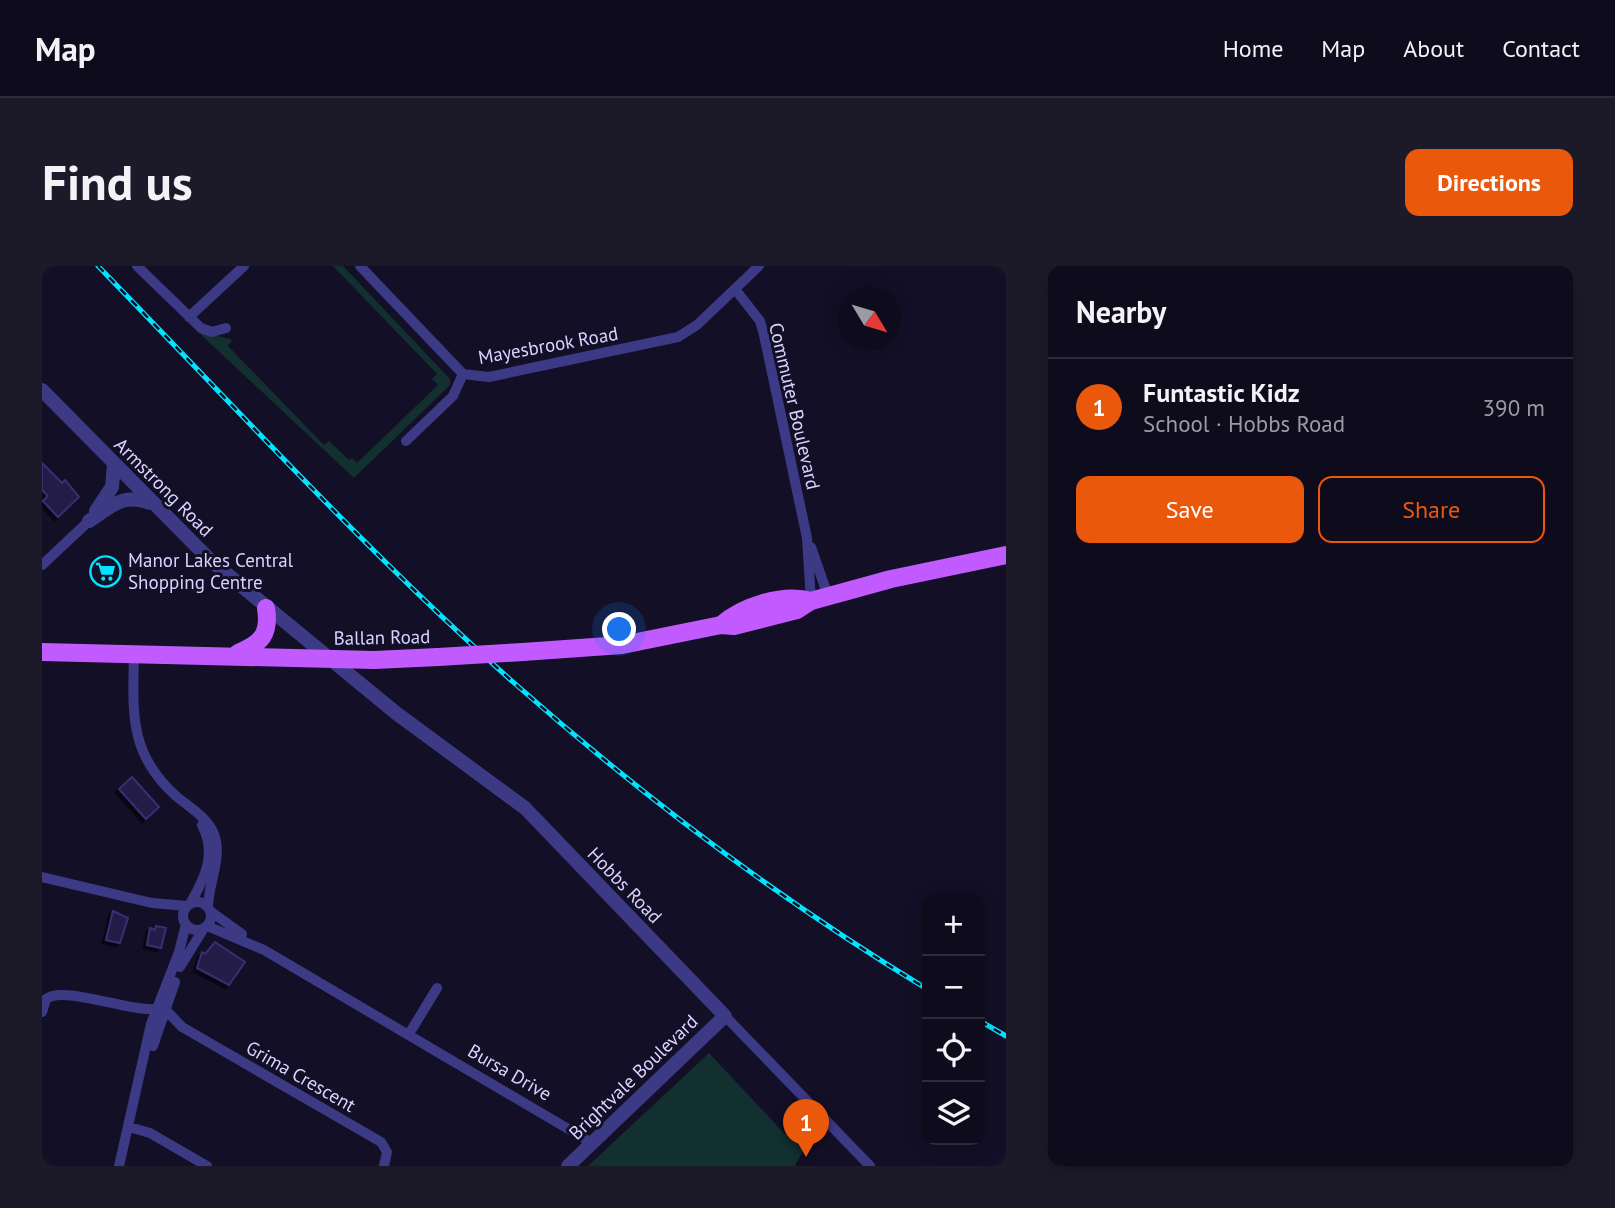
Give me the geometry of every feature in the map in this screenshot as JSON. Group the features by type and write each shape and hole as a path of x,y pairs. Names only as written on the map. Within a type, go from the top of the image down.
{"main road":[{"name":"Ballan Road","path":"42,652 329,658 438,657 622,645 721,625 735,613 795,596 811,601 891,579 1006,555"},
{"path":"232,656 262,640 268,629 266,608"},
{"path":"42,636 63,652"}],"street":[{"path":"137,266 206,331 219,332 226,328"},
{"path":"189,317 244,266"},
{"name":"Mayesbrook Road","path":"360,266 463,374 489,377 665,341 696,326 759,266"},
{"name":"Commuter Boulevard","path":"735,289 760,321 807,538 828,596"},
{"path":"406,441 453,396 463,374"},
{"name":"Armstrong Road","path":"42,390 210,560 329,658"},
{"path":"89,521 112,487 114,464"},
{"path":"42,565 89,521 125,499 135,498 152,503"},
{"name":"Commuter Boulevard","path":"807,538 811,601"},
{"path":"134,652 134,722 142,754 158,779 210,826 217,847 217,860 208,891 209,909 205,927 187,953 161,1009"},
{"name":"Hobbs Road","path":"329,658 423,734 493,782 525,808 870,1166"},
{"path":"119,1166 155,1025 179,952 185,923 183,912 205,874 210,853 205,832 196,813"},
{"path":"42,877 152,903 188,905 202,902 209,909"},
{"path":"152,903 196,930 205,927"},
{"name":"Bursa Drive","path":"209,909 264,950 592,1143"},
{"name":"Bursa Drive","path":"205,927 264,950"},
{"path":"409,1034 437,988"},
{"path":"42,1013 46,999 60,992 133,1010 161,1009"},
{"name":"Grima Crescent","path":"161,1009 181,1027 381,1142 387,1152 384,1166"},
{"path":"133,1010 155,1025"},
{"name":"Brightvale Boulevard","path":"568,1166 724,1016"},
{"name":"Grima Crescent","path":"155,1025 181,1027"},
{"path":"129,1127 150,1133 207,1166"}],"green space":[{"path":"333,266 343,266 450,379 450,385 354,478 197,331 230,339 232,341 228,346 324,445 329,441 349,460 352,458 357,463 438,385 432,379 437,374"},
{"path":"709,1053 783,1132 804,1149 795,1166 588,1166"}],"building":[{"path":"42,463 62,483 65,480 79,497 58,517 43,501 48,496 42,490"},
{"path":"132,777 159,807 146,819 119,789"},
{"path":"113,911 128,918 120,943 106,940"},
{"path":"156,926 166,928 161,948 147,945 150,928 155,930"},
{"path":"215,942 245,962 229,985 197,968 202,952 205,954"}],"railway":[{"path":"98,266 353,530 513,682 611,766 713,845 818,920 922,986"},
{"path":"985,1024 1006,1036"}],"place":[{"name":"Manor Lakes Central Shopping Centre","path":"105,571"},
{"name":"Funtastic Kidz","path":"806,1157"}]}
